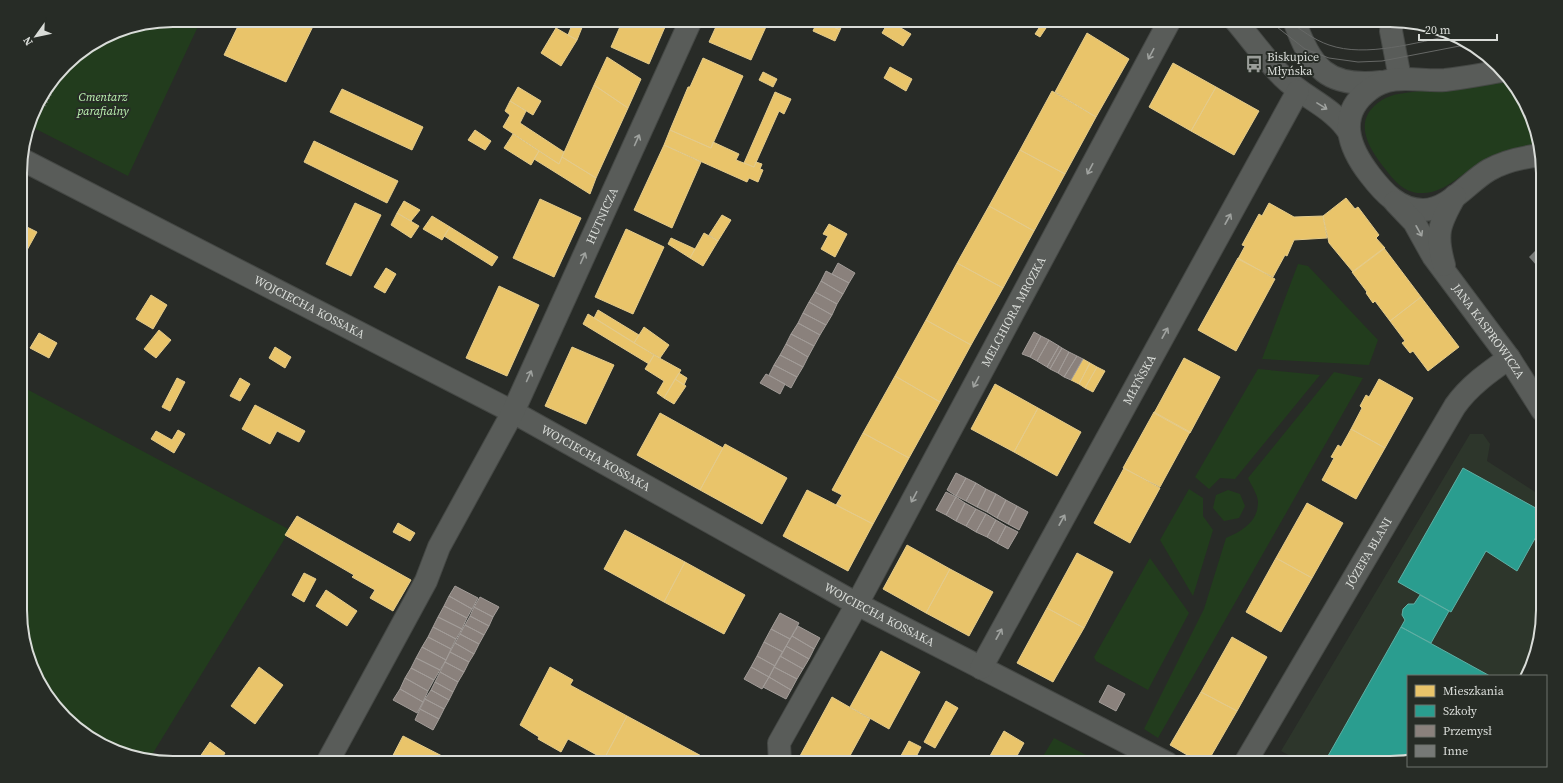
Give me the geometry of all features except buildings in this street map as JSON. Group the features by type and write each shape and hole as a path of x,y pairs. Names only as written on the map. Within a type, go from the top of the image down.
{"street":[{"name":"HUTNICZA","path":"330,756 426,581 439,547 513,412 688,27"},
{"name":"MELCHIORA MROZKA","path":"780,756 779,743 858,604 1166,27"},
{"path":"1241,27 1282,76 1298,91 1330,111 1342,121 1349,132"},
{"path":"1297,27 1310,56 1318,67 1331,77 1347,82 1362,84 1391,80 1446,80 1495,72"},
{"path":"1391,27 1391,80"},
{"path":"1349,132 1349,119 1357,103 1369,90 1391,80"},
{"name":"MŁYŃSKA","path":"981,668 1298,91"},
{"name":"JANA KASPROWICZA","path":"1349,132 1353,149 1358,159 1382,191 1414,222 1433,256 1509,358 1536,401"},
{"path":"1394,201 1410,208 1432,209 1443,205 1491,169 1510,161 1535,156"},
{"name":"WOJCIECHA KOSSAKA","path":"27,162 513,412 858,604 1154,756"},
{"name":"JANA KASPROWICZA","path":"1446,272 1439,246 1440,228 1455,196"},
{"name":"JÓZEFA BLANI","path":"1249,756 1455,406 1463,394 1474,384 1509,358"}],"path":[{"path":"45,106 51,93"}],"shaded area":[{"path":"1470,434 1483,434 1490,444 1487,461 1536,492 1536,620 1531,648 1521,675 1407,675 1407,755 1290,756 1281,751"}],"green space":[{"name":"Cmentarz parafialny","path":"198,27 128,176 34,128 42,108 57,84 77,63 108,42 135,32 154,28"},
{"path":"1503,80 1521,108 1531,135 1534,147 1486,160 1448,185 1432,192 1416,193 1410,191 1399,185 1371,149 1365,132 1367,115 1373,107 1386,98 1405,93"},
{"path":"1298,264 1308,266 1378,340 1369,365 1262,359"},
{"path":"1258,369 1320,375 1235,479 1220,478 1209,489 1195,477"},
{"path":"1334,372 1363,378 1158,738 1144,729 1204,609 1226,538 1243,529 1255,515 1258,499 1248,478"},
{"path":"27,389 290,530 152,755 135,751 108,741 84,726 57,699 42,675 32,648 27,620"},
{"path":"1189,489 1203,498 1203,516 1213,530 1193,596 1160,540"},
{"path":"1228,490 1240,494 1245,506 1239,518 1224,521 1213,508 1216,495"},
{"path":"1150,558 1189,613 1148,690 1096,661 1094,657"},
{"path":"1054,738 1088,756 1043,756"}],"tram line":[{"path":"1277,27 1305,49 1329,58 1358,62 1382,61 1461,46"},
{"path":"1297,27 1318,40 1343,49 1359,50 1392,48 1444,37"}],"place":[{"name":"Biskupice Młyńska","path":"1254,64"}]}
